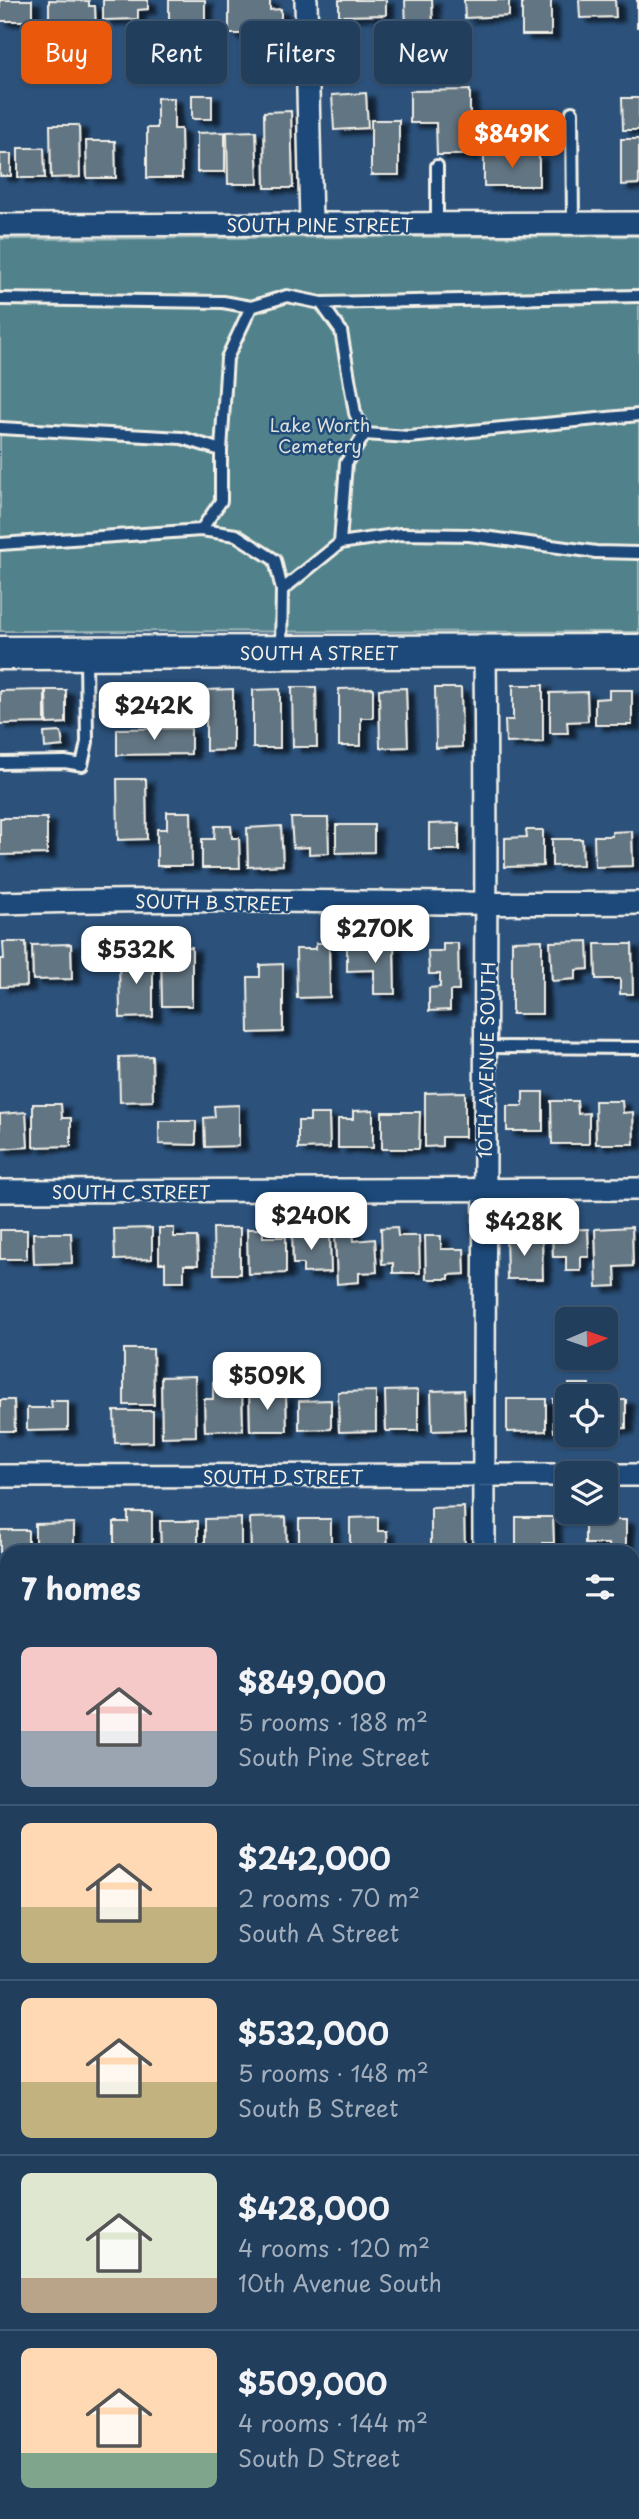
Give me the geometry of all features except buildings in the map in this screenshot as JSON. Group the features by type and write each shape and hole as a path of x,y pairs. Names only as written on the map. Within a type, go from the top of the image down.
{"street":[{"path":"306,0 311,224"},
{"name":"SOUTH PINE STREET","path":"0,225 639,223"},
{"name":"SOUTH A STREET","path":"0,653 639,651"},
{"name":"10TH AVENUE SOUTH","path":"484,1545 484,1190 488,905 485,652"},
{"name":"SOUTH B STREET","path":"0,903 81,900 488,905 639,903"},
{"name":"SOUTH C STREET","path":"0,1191 639,1189"},
{"name":"SOUTH D STREET","path":"0,1476 555,1475"},
{"path":"618,1475 639,1475"}],"lane":[{"path":"572,113 573,223"},
{"path":"437,166 437,224"},
{"path":"0,299 223,302 251,307 286,296 321,303 639,296"},
{"path":"321,303 341,331 355,413 365,434"},
{"path":"201,530 221,501 221,450 227,358 251,307"},
{"path":"365,434 409,437 639,415"},
{"path":"0,428 182,438 221,450"},
{"path":"340,543 346,463 365,434"},
{"path":"0,544 201,530 236,535 275,560 282,590 281,652"},
{"path":"282,590 340,543 401,534 469,535 596,552 639,553"},
{"path":"0,762 65,762 82,765 88,742 86,653"},
{"path":"486,1047 639,1048"}],"green space":[{"name":"Lake Worth Cemetery","path":"639,236 639,632 0,631 0,239"}]}
